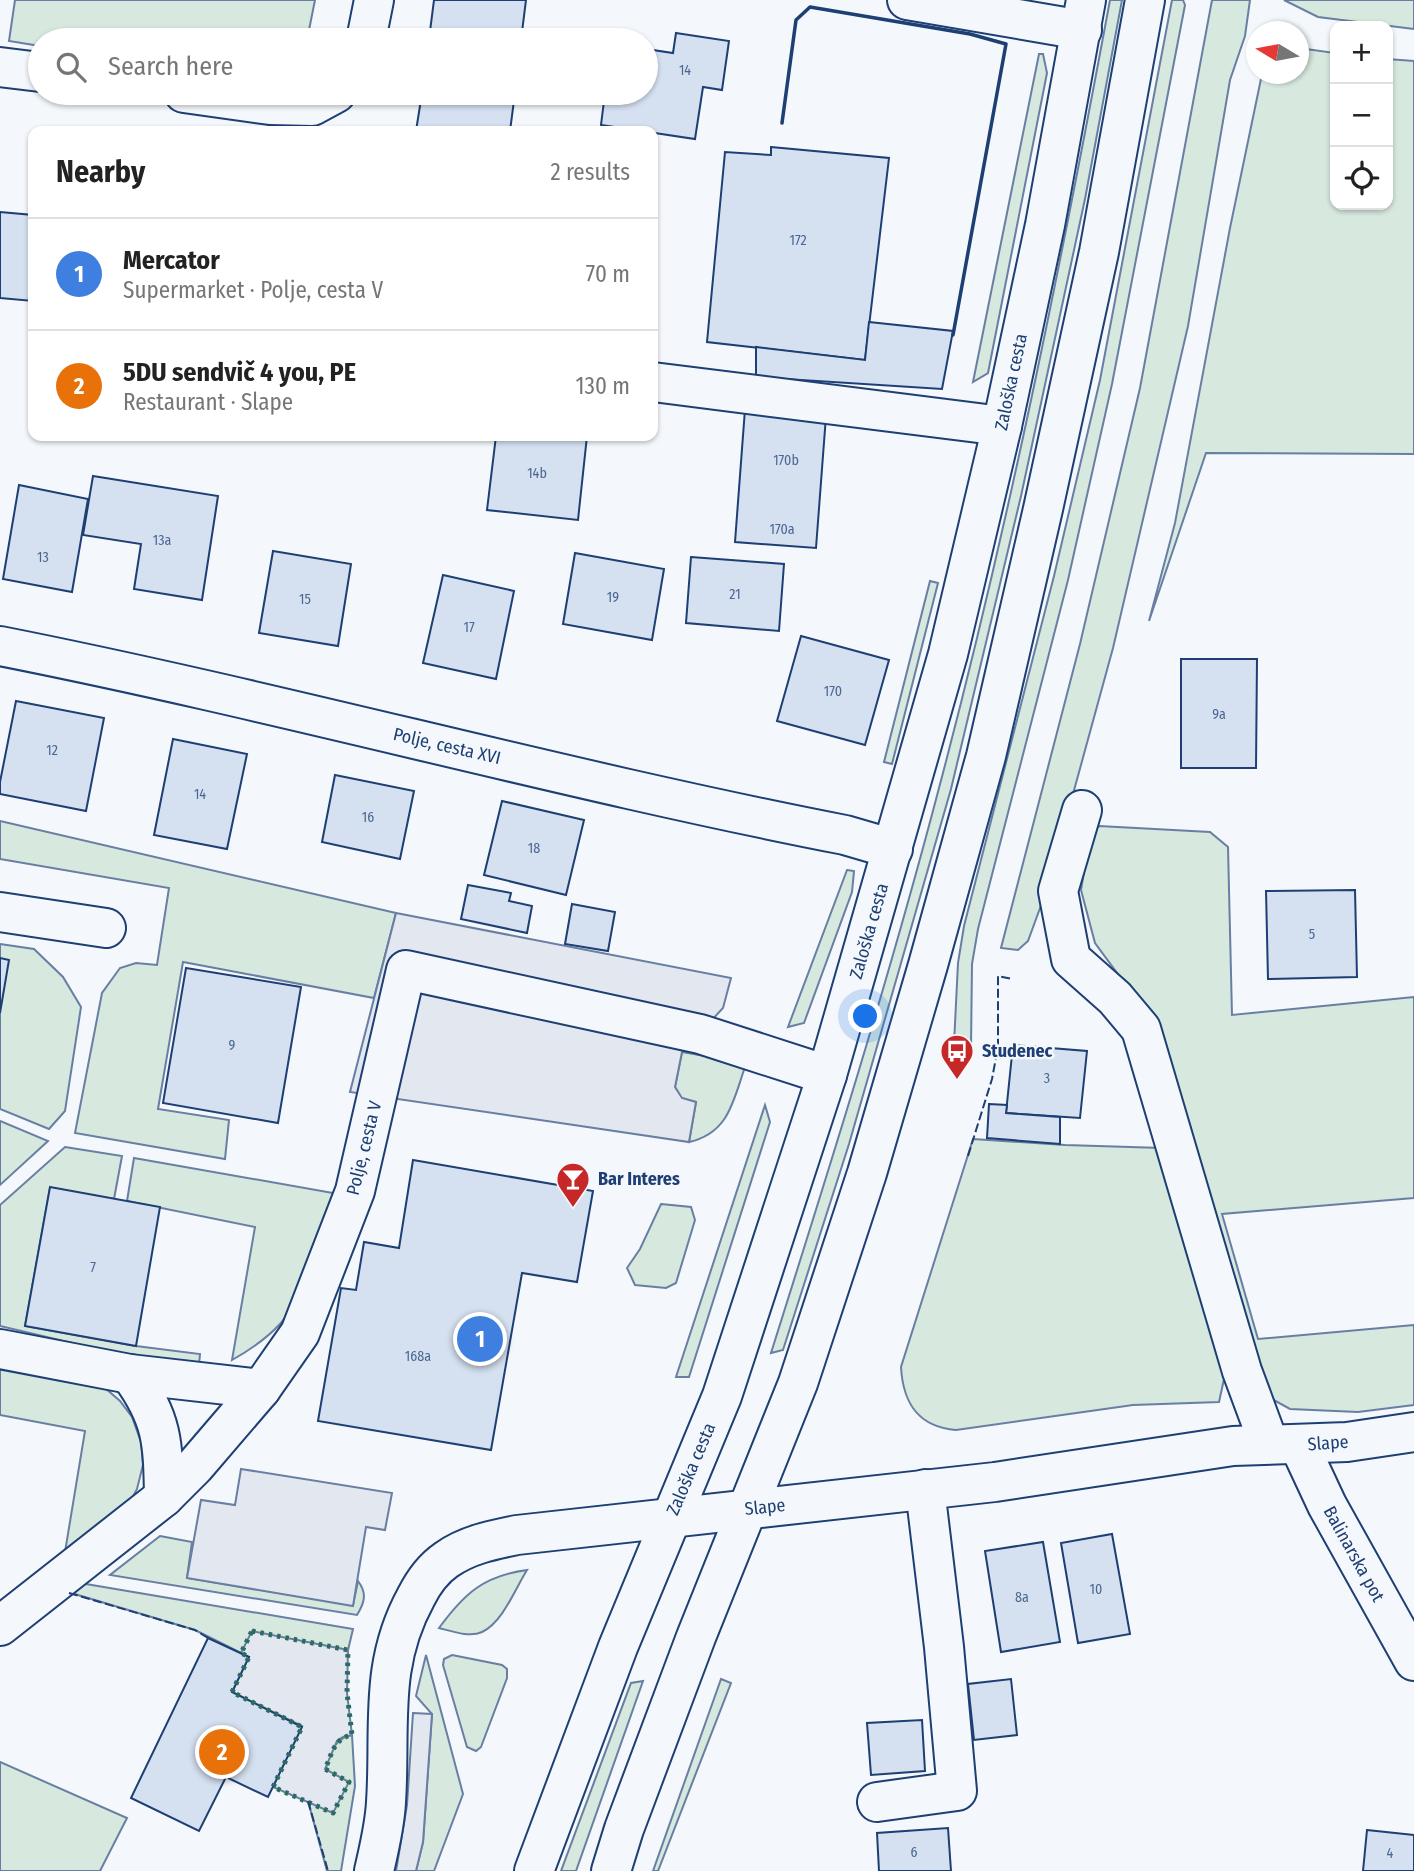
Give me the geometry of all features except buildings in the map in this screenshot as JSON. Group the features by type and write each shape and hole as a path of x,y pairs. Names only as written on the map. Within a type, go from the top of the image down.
{"street":[{"path":"368,28 374,0"},
{"path":"907,0 1084,15"},
{"path":"611,1871 624,1829 696,1637 798,1383 867,1173 986,756 1044,509 1099,252 1145,0"},
{"name":"Zaloška cesta","path":"534,1871 670,1518 722,1396 827,1075 948,654 1002,426 1045,225 1084,15"},
{"path":"0,67 28,70"},
{"path":"270,105 314,105"},
{"path":"658,383 1002,426"},
{"name":"Polje, cesta XVI","path":"0,646 117,669 845,835 893,849"},
{"name":"Balinarska pot","path":"1082,810 1058,891 1071,959 1115,998 1141,1028 1242,1371 1284,1444 1327,1506 1414,1661"},
{"path":"0,912 106,928"},
{"name":"Polje, cesta V","path":"0,1626 164,1497 195,1466 261,1389 300,1333 355,1191 406,970 700,1034 827,1075"},
{"path":"0,1349 130,1374 261,1389"},
{"path":"130,1374 155,1413 162,1438 164,1497"},
{"name":"Slape","path":"374,1871 386,1807 389,1677 393,1654 410,1606 433,1571 447,1559 487,1541 517,1535 995,1482 1233,1446 1347,1442 1414,1432"},
{"path":"877,1801 957,1791 944,1647 925,1489"}],"shaded area":[{"path":"15,0 315,0 309,28 28,28 28,44 9,41"},
{"path":"1110,0 1122,0 1085,199 1021,496 951,789 849,1144 783,1350 771,1353 879,1001 920,859 964,690 1032,396"},
{"path":"1172,0 1183,0 1185,5 1112,384 1068,580 978,929 972,964 971,1047 954,1044 958,963 964,926 1054,576 1100,380"},
{"path":"1212,0 1250,0 1245,36 1230,80 1188,326 1113,648 1047,889 1028,941 1018,950 1001,948 1080,644 1140,388"},
{"path":"1284,0 1414,0 1414,29 1393,26 1393,21 1350,21 1318,17"},
{"path":"1309,49 1330,52 1330,210 1393,210 1393,59 1414,61 1414,454 1206,453 1149,621 1175,523 1260,84 1309,84"},
{"path":"1039,54 1043,54 1047,73 988,373 973,382"},
{"path":"930,581 938,583 892,764 884,762"},
{"path":"0,821 396,913 374,998 183,962 158,1109 229,1120 225,1159 75,1133 102,993 120,968 136,963 157,965 169,888 0,859"},
{"path":"1099,826 1210,832 1228,847 1232,1015 1414,997 1414,1198 1222,1214 1258,1339 1414,1325 1414,1405 1358,1412 1290,1409 1270,1398 1154,1023 1095,943 1081,890 1090,835"},
{"path":"847,870 854,871 852,892 804,1023 788,1027"},
{"path":"396,913 731,978 723,1008 682,1052 675,1087 682,1098 696,1102 689,1142 350,1092"},
{"path":"0,944 34,949 63,977 81,1007 65,1111 49,1129 0,1109"},
{"path":"682,1052 740,1062 745,1067 728,1114 713,1131 689,1142 696,1102 681,1098 675,1087"},
{"path":"765,1105 770,1122 689,1377 676,1377"},
{"path":"0,1121 48,1141 0,1185"},
{"path":"973,1139 1162,1148 1226,1370 1219,1402 1133,1405 956,1430 932,1424 915,1411 905,1392 901,1367"},
{"path":"65,1147 122,1156 114,1199 50,1188 25,1326 136,1346 200,1354 199,1365 123,1355 0,1326 0,1205"},
{"path":"134,1158 333,1193 305,1280 289,1312 269,1335 232,1360 255,1227 127,1201"},
{"path":"661,1204 691,1207 695,1220 676,1283 666,1288 635,1285 627,1268 640,1249"},
{"path":"0,1358 105,1388 120,1401 132,1417 141,1442 143,1465 137,1489 128,1506 64,1558 85,1431 0,1415"},
{"path":"241,1469 392,1493 385,1530 366,1527 353,1606 187,1578 201,1500 235,1505"},
{"path":"160,1536 192,1542 187,1578 353,1605 358,1581 364,1594 363,1602 357,1615 110,1575"},
{"path":"527,1570 502,1613 482,1632 460,1633 439,1628 457,1605 476,1588 498,1577"},
{"path":"80,1583 353,1629 348,1650 253,1632 241,1653 195,1630 68,1592"},
{"path":"252,1631 348,1650 347,1693 352,1735 337,1741 325,1769 349,1782 333,1813 273,1787 302,1726 232,1692 249,1657 241,1653"},
{"path":"426,1655 463,1794 434,1871 416,1871 423,1842 432,1714 416,1696"},
{"path":"452,1655 502,1665 507,1669 507,1678 481,1747 476,1751 467,1747 443,1665 444,1659"},
{"path":"721,1679 731,1683 658,1871 653,1871"},
{"path":"643,1681 576,1871 561,1871 631,1683"},
{"path":"413,1713 432,1714 423,1842 416,1871 396,1871 407,1805"},
{"path":"352,1735 355,1786 341,1871 327,1871 308,1801 333,1813 325,1773 327,1762 338,1742"},
{"path":"0,1762 127,1818 100,1871 0,1871"}],"hedge":[{"path":"252,1631 348,1650 347,1693 352,1735 337,1743 325,1769 349,1782 333,1813 273,1787 302,1727 232,1692 249,1657 241,1653 252,1631"}],"fence":[{"path":"968,1156 992,1079 998,1047 998,976 1012,979"},
{"path":"69,1593 195,1630 208,1638"},
{"path":"308,1801 328,1871"}],"wall":[{"path":"782,123 796,20 810,7 970,34 1006,44 953,335"}],"place":[{"name":"Studenec","path":"957,1081"},
{"name":"Bar Interes","path":"573,1209"},
{"name":"Mercator","path":"480,1339"},
{"name":"5DU sendvič 4 you, PE","path":"222,1752"}]}
